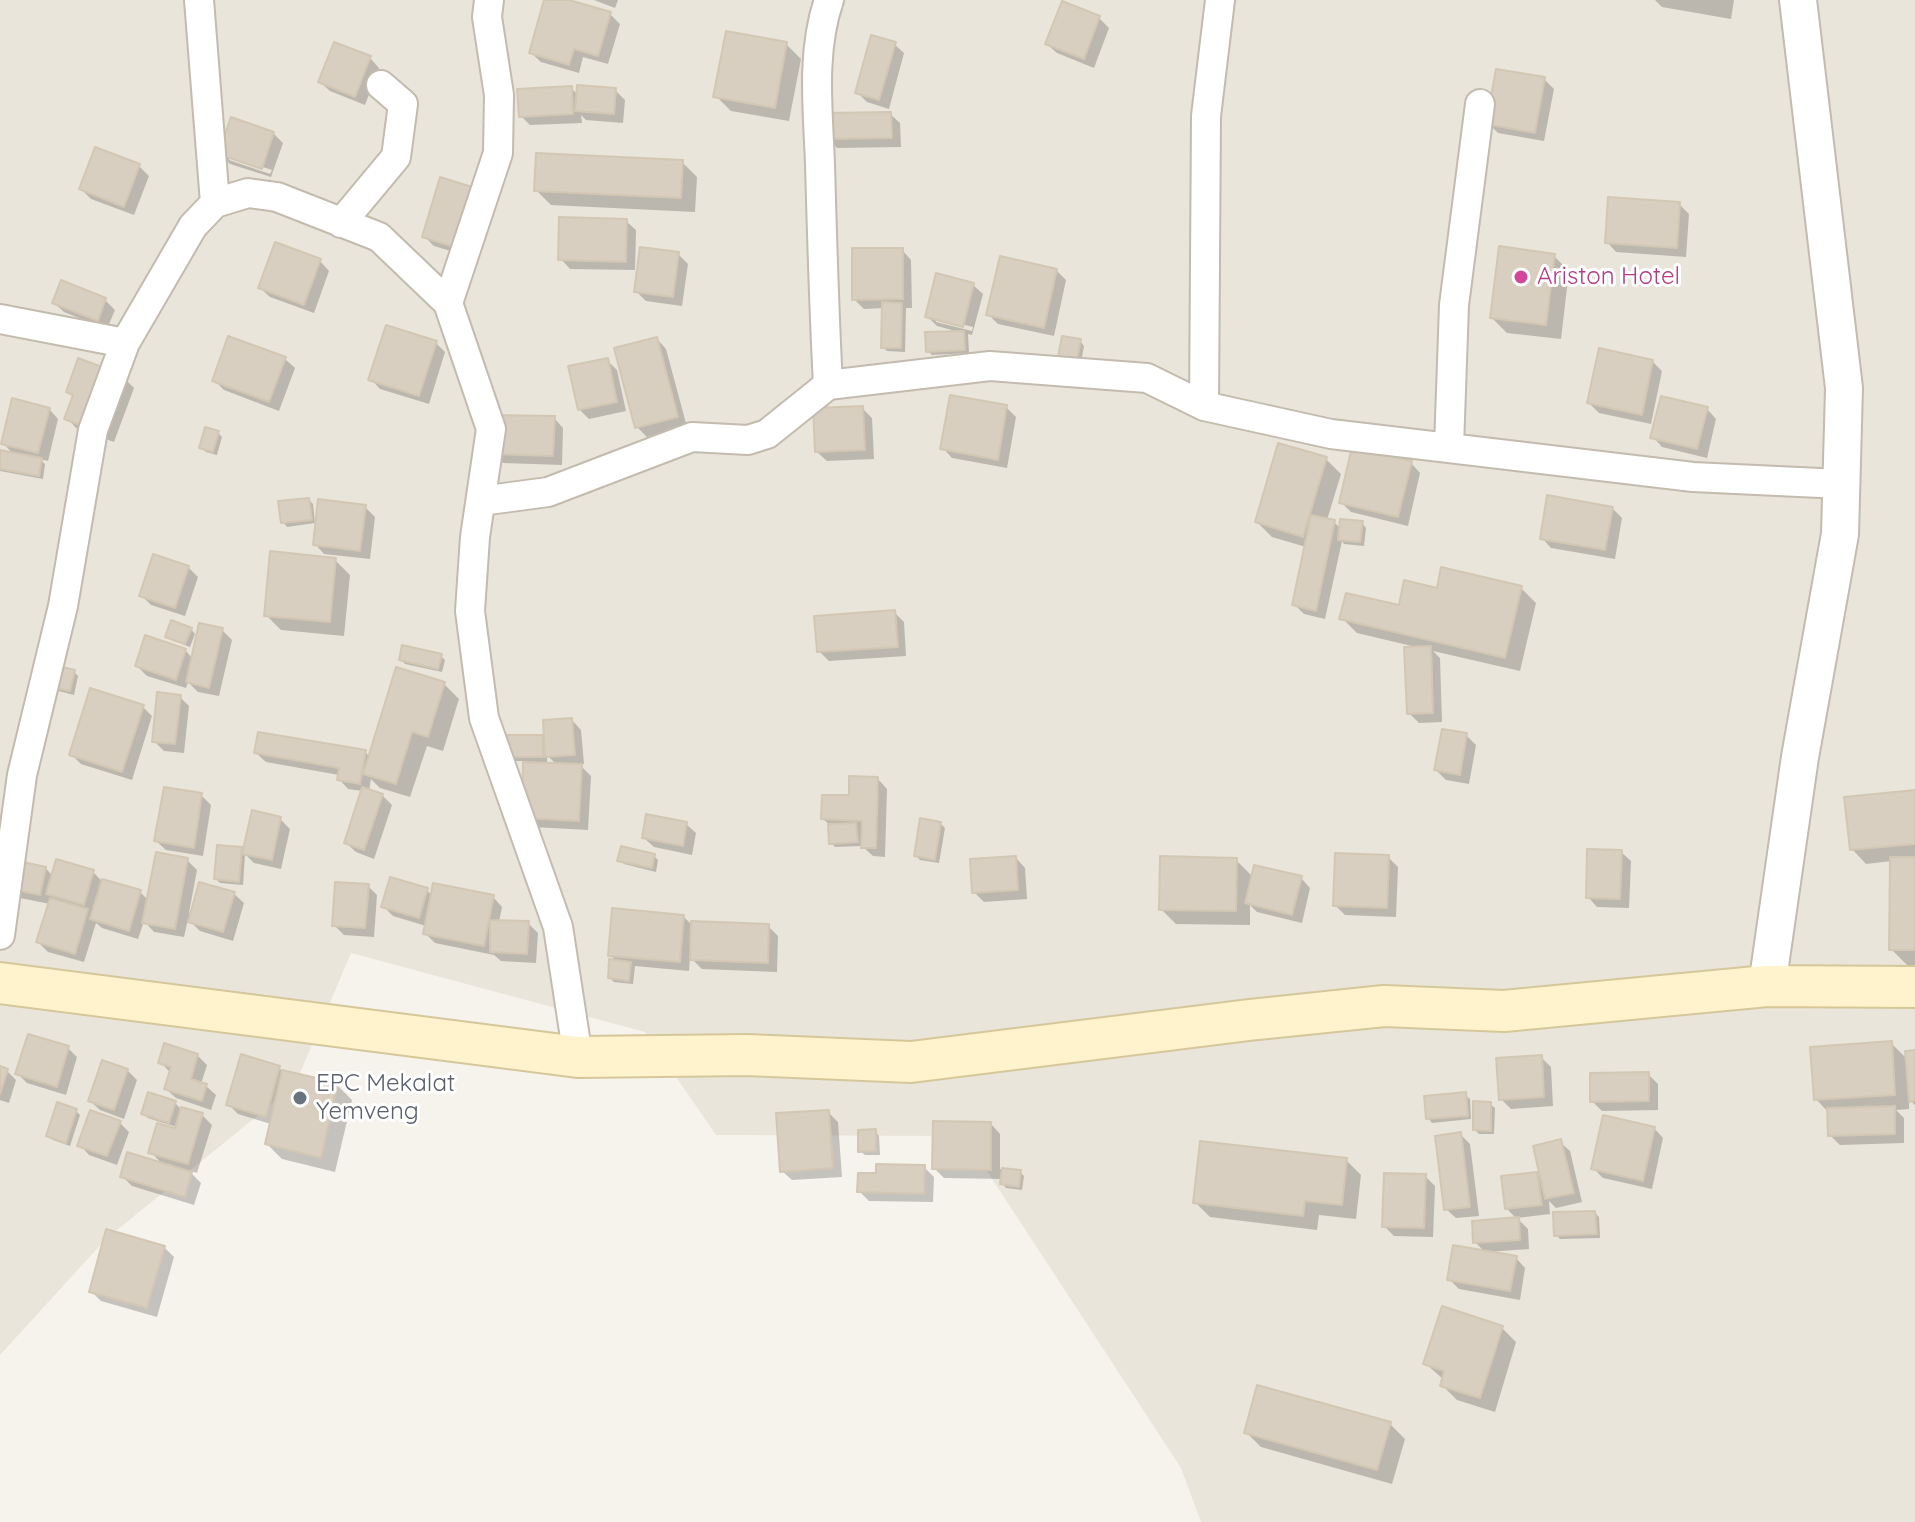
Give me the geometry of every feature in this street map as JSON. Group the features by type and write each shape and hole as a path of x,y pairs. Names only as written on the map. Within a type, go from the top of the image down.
{"main road":[{"path":"0,983 578,1057 747,1055 911,1062 1384,1006 1504,1011 1767,986 1915,987"}],"street":[{"path":"199,0 215,203"},
{"path":"448,303 498,153 499,95 487,17 489,0"},
{"path":"828,385 817,66 829,0"},
{"path":"1204,406 1206,116 1220,0"},
{"path":"1767,986 1800,757 1840,534 1844,388 1798,0"},
{"path":"341,223 396,157 403,104 381,85"},
{"path":"1449,447 1454,305 1480,104"},
{"path":"0,935 22,775 63,606 93,430 125,343 193,226 215,203 248,193 277,197 379,237 448,303 491,429 475,537 470,611 484,718 558,927 578,1057"},
{"path":"0,319 125,343"},
{"path":"481,501 548,492 692,437 748,440 767,434 828,385 990,366 1147,378 1204,406 1331,434 1693,477 1841,484"}],"shaded area":[{"path":"0,0 1915,0 1915,1522 1201,1522 1181,1468 964,1136 716,1135 645,1032 351,953 295,1085 106,1239 0,1355"}],"building":[{"path":"544,0 569,0 611,12 598,56 574,49 569,65 529,53"},
{"path":"1062,1 1100,16 1084,59 1045,44"},
{"path":"726,31 787,42 775,108 713,97"},
{"path":"871,35 896,42 879,100 855,93"},
{"path":"334,42 371,56 355,97 318,82"},
{"path":"1496,69 1545,77 1535,133 1486,124"},
{"path":"577,85 616,88 614,114 575,111"},
{"path":"572,86 573,114 519,117 517,89"},
{"path":"891,112 892,138 826,139 825,113"},
{"path":"231,117 274,132 262,169 218,154"},
{"path":"95,147 140,164 124,207 79,189"},
{"path":"536,153 683,160 681,198 534,191"},
{"path":"440,177 482,190 464,250 422,237"},
{"path":"1608,197 1680,202 1677,248 1605,243"},
{"path":"559,217 627,219 626,262 558,260"},
{"path":"275,242 321,259 304,305 258,288"},
{"path":"1499,246 1555,254 1546,325 1490,318"},
{"path":"640,247 679,252 673,297 634,292"},
{"path":"852,248 903,248 903,299 852,300"},
{"path":"1000,256 1057,269 1044,328 986,315"},
{"path":"936,273 974,283 963,327 925,317"},
{"path":"61,280 106,298 98,321 52,303"},
{"path":"882,302 902,303 901,348 881,348"},
{"path":"386,325 437,341 419,396 368,380"},
{"path":"964,331 965,350 926,352 925,332"},
{"path":"228,336 286,357 269,402 212,381"},
{"path":"1062,336 1081,339 1077,360 1058,357"},
{"path":"657,337 678,417 635,428 614,348"},
{"path":"1599,348 1653,360 1642,415 1587,403"},
{"path":"78,358 126,376 104,434 64,419 73,395 66,392"},
{"path":"608,358 617,402 578,410 568,366"},
{"path":"950,395 1007,405 998,460 940,449"},
{"path":"1661,396 1708,407 1697,449 1650,438"},
{"path":"12,398 50,408 38,453 1,444"},
{"path":"863,406 865,450 815,452 813,408"},
{"path":"493,415 555,416 553,456 492,454"},
{"path":"205,427 219,431 213,452 199,448"},
{"path":"1278,443 1327,457 1303,537 1255,522"},
{"path":"1352,447 1412,461 1398,517 1339,503"},
{"path":"0,450 42,458 39,476 0,469"},
{"path":"1547,495 1613,507 1605,550 1540,539"},
{"path":"309,498 312,520 281,523 278,501"},
{"path":"318,499 366,505 360,551 313,545"},
{"path":"1311,515 1335,520 1316,611 1292,605"},
{"path":"1340,519 1363,521 1360,542 1338,540"},
{"path":"270,551 336,558 330,622 264,616"},
{"path":"153,554 189,566 175,608 139,596"},
{"path":"1441,567 1522,586 1505,658 1339,619 1346,593 1399,605 1404,580 1437,588"},
{"path":"895,610 898,647 817,652 814,616"},
{"path":"171,620 192,628 185,644 165,637"},
{"path":"199,623 223,628 209,688 186,682"},
{"path":"145,635 186,649 176,680 135,666"},
{"path":"402,645 442,654 438,669 399,660"},
{"path":"1431,646 1433,713 1407,714 1404,647"},
{"path":"50,664 75,670 70,691 45,686"},
{"path":"396,667 445,682 428,737 412,732 396,784 363,774"},
{"path":"90,688 144,705 122,772 69,755"},
{"path":"157,692 181,695 175,744 152,742"},
{"path":"572,718 575,755 545,757 543,720"},
{"path":"1442,729 1467,733 1460,775 1434,770"},
{"path":"258,732 366,750 360,784 337,780 339,768 254,753"},
{"path":"502,735 543,735 543,757 502,757"},
{"path":"523,762 582,764 579,821 522,818"},
{"path":"849,776 878,777 876,848 861,848 862,821 821,819 822,795 849,795"},
{"path":"164,787 202,793 194,848 154,841"},
{"path":"362,787 383,794 364,850 344,843"},
{"path":"1915,790 1915,844 1850,850 1844,797"},
{"path":"252,810 281,817 272,860 242,854"},
{"path":"646,814 687,822 683,846 642,838"},
{"path":"920,818 941,822 935,860 914,856"},
{"path":"856,823 858,842 829,844 828,824"},
{"path":"217,845 242,847 239,882 214,879"},
{"path":"621,846 655,854 652,868 617,861"},
{"path":"1587,849 1622,850 1620,899 1586,898"},
{"path":"156,852 188,858 175,929 142,923"},
{"path":"1335,853 1389,855 1387,908 1333,906"},
{"path":"1016,856 1018,890 972,893 970,859"},
{"path":"1160,856 1237,858 1236,911 1159,910"},
{"path":"0,857 46,867 40,895 0,887"},
{"path":"1890,857 1915,857 1915,950 1889,950"},
{"path":"56,859 94,870 84,905 46,894"},
{"path":"1254,865 1302,876 1292,915 1245,903"},
{"path":"390,877 428,888 419,918 381,907"},
{"path":"102,879 141,890 129,931 90,919"},
{"path":"199,882 235,892 223,932 188,922"},
{"path":"335,882 369,884 365,928 332,926"},
{"path":"433,883 494,895 484,946 423,934"},
{"path":"50,898 88,909 75,954 36,942"},
{"path":"612,908 684,915 680,962 608,956"},
{"path":"490,920 529,921 527,954 490,952"},
{"path":"691,921 769,924 768,963 690,960"},
{"path":"609,959 631,962 629,981 608,978"},
{"path":"28,1034 69,1046 57,1087 15,1074"},
{"path":"1892,1041 1895,1095 1814,1100 1810,1047"},
{"path":"164,1043 198,1054 191,1079 207,1084 202,1101 164,1089 171,1067 158,1063"},
{"path":"1915,1050 1915,1101 1909,1102 1905,1051"},
{"path":"241,1054 280,1066 266,1117 226,1105"},
{"path":"1542,1055 1544,1097 1499,1100 1496,1058"},
{"path":"102,1060 128,1069 114,1110 88,1101"},
{"path":"0,1066 8,1069 0,1094"},
{"path":"282,1070 338,1083 321,1158 265,1144"},
{"path":"1649,1072 1649,1101 1590,1102 1590,1073"},
{"path":"148,1092 176,1101 169,1123 141,1114"},
{"path":"1466,1092 1468,1116 1426,1119 1424,1096"},
{"path":"1473,1101 1491,1102 1491,1131 1473,1130"},
{"path":"57,1102 77,1109 66,1143 46,1136"},
{"path":"1895,1106 1895,1134 1828,1136 1827,1108"},
{"path":"181,1107 203,1113 188,1164 148,1153 157,1123 175,1128"},
{"path":"90,1110 121,1121 107,1156 77,1146"},
{"path":"829,1110 833,1168 780,1172 776,1113"},
{"path":"1603,1115 1655,1127 1643,1181 1591,1169"},
{"path":"933,1121 991,1122 991,1170 932,1169"},
{"path":"876,1129 876,1151 858,1152 858,1130"},
{"path":"1461,1132 1470,1207 1444,1210 1435,1136"},
{"path":"1561,1139 1574,1193 1545,1199 1533,1146"},
{"path":"1200,1141 1347,1158 1342,1205 1305,1201 1303,1216 1193,1203"},
{"path":"127,1152 192,1172 185,1197 120,1177"},
{"path":"876,1164 925,1165 924,1194 857,1192 858,1173 876,1173"},
{"path":"1002,1168 1021,1170 1019,1187 1000,1184"},
{"path":"1537,1172 1542,1205 1505,1209 1501,1176"},
{"path":"1384,1173 1426,1174 1424,1228 1382,1227"},
{"path":"1595,1211 1597,1234 1554,1236 1553,1212"},
{"path":"1519,1217 1520,1240 1473,1243 1472,1221"},
{"path":"106,1229 165,1246 147,1308 89,1292"},
{"path":"1453,1245 1517,1256 1510,1291 1447,1280"},
{"path":"1442,1306 1503,1326 1480,1398 1440,1386 1444,1371 1423,1364"},
{"path":"1257,1385 1391,1422 1377,1470 1244,1433"}],"place":[{"name":"Ariston Hotel","path":"1521,277"},
{"name":"EPC Mekalat Yemveng","path":"300,1098"}]}
